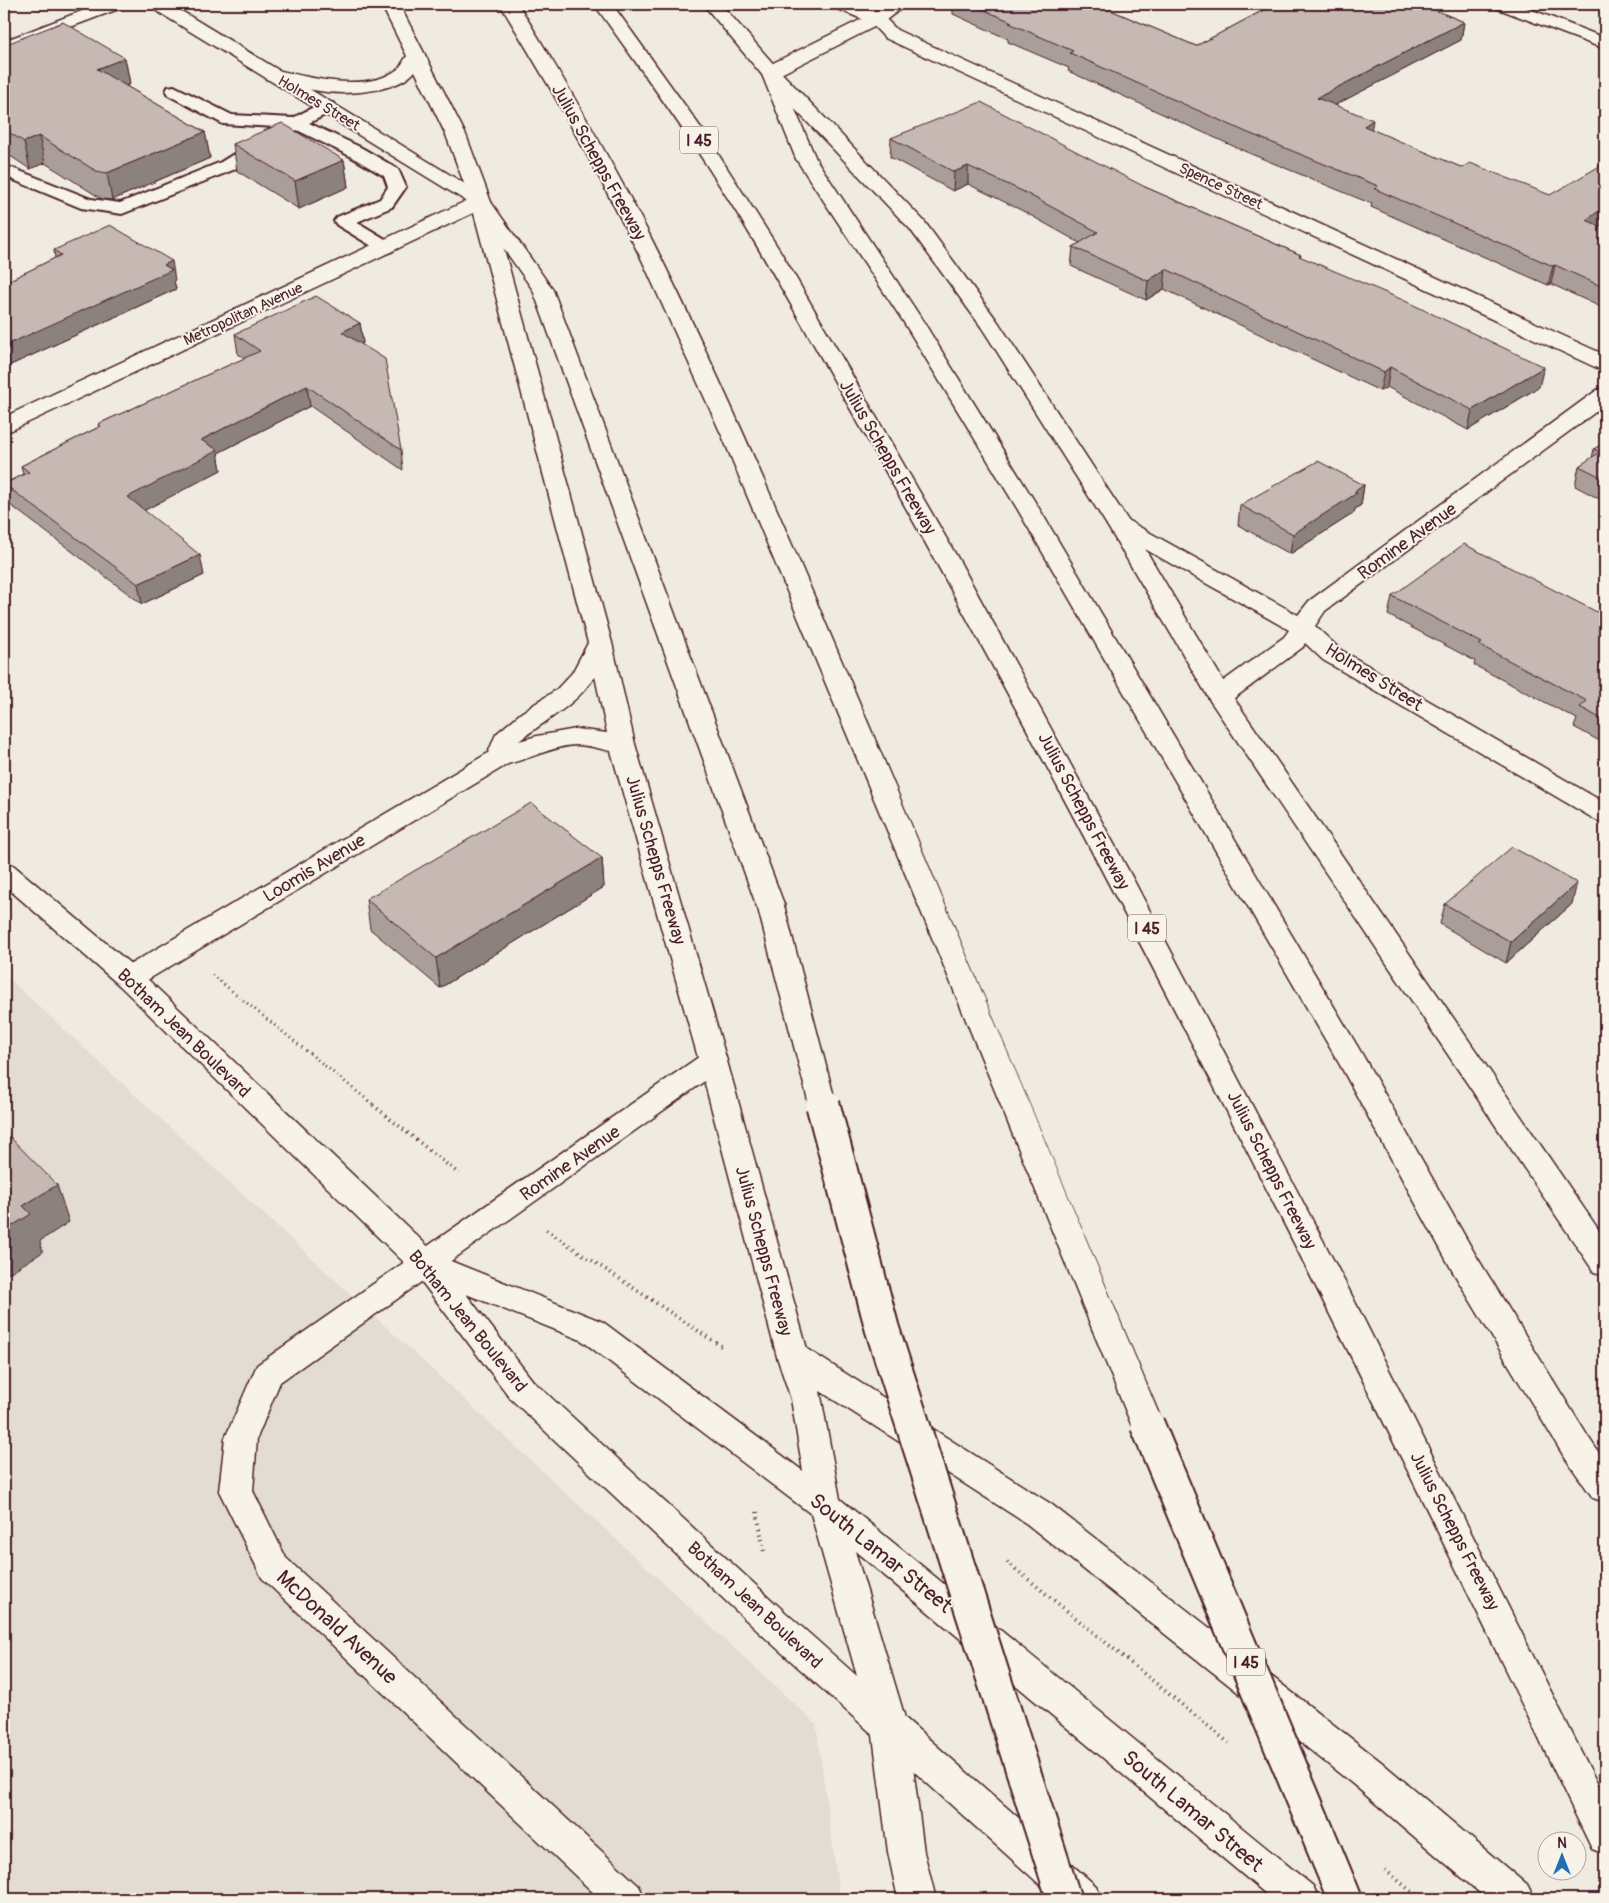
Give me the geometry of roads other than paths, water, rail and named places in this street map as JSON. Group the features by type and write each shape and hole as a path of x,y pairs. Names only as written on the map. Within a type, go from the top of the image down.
{"main road":[{"path":"4,47 116,4"},
{"name":"Holmes Street","path":"158,4 481,202"},
{"name":"Julius Schepps Freeway","path":"390,4 456,135 481,202 600,643 622,744 714,1061 793,1357 807,1399 825,1506 890,1728 906,1852 917,1899"},
{"name":"Julius Schepps Freeway","path":"509,4 604,166 703,366 819,637 1345,1899"},
{"name":"Julius Schepps Freeway","path":"603,4 659,80 743,207 886,452 999,654 1131,900 1289,1202 1484,1587 1605,1837"},
{"path":"712,4 770,72 917,225 991,326 1119,525 1220,696 1605,1263"},
{"name":"Spence Street","path":"841,4 876,19 891,34 1605,363"},
{"path":"770,72 876,19 888,8 898,4"},
{"path":"1502,4 1605,44"},
{"path":"273,75 328,87 362,86 387,82 405,72 416,57"},
{"path":"770,72 806,159 913,321 1030,510 1352,1061 1464,1264 1575,1445 1605,1488"},
{"path":"481,202 543,290 770,907 882,1328 1064,1899"},
{"name":"Metropolitan Avenue","path":"4,425 481,202"},
{"name":"Romine Avenue","path":"1220,696 1294,642 1317,606 1605,395"},
{"name":"Holmes Street","path":"1119,525 1302,627 1332,655 1605,814"},
{"path":"499,758 505,740 530,719 565,696 582,677 600,643"},
{"name":"Loomis Avenue","path":"128,978 499,758 537,744 576,737 622,744"},
{"name":"Botham Jean Boulevard","path":"4,872 128,978 426,1264 522,1390 890,1728"},
{"name":"Romine Avenue","path":"426,1264 714,1061"},
{"name":"South Lamar Street","path":"426,1264 592,1332 825,1506 1300,1899"},
{"name":"McDonald Avenue","path":"426,1264 268,1374 241,1438 236,1491 274,1568 626,1899"},
{"path":"793,1357 1040,1514 1367,1773 1515,1899"},
{"path":"890,1728 1083,1899"}],"lane":[{"path":"174,91 229,120 296,123 356,152 392,173 397,187 386,203 343,221 386,248"},
{"path":"7,171 87,204 122,209 227,166 296,123 328,107"},
{"path":"356,152 382,141"},
{"path":"392,173 422,165"}]}
